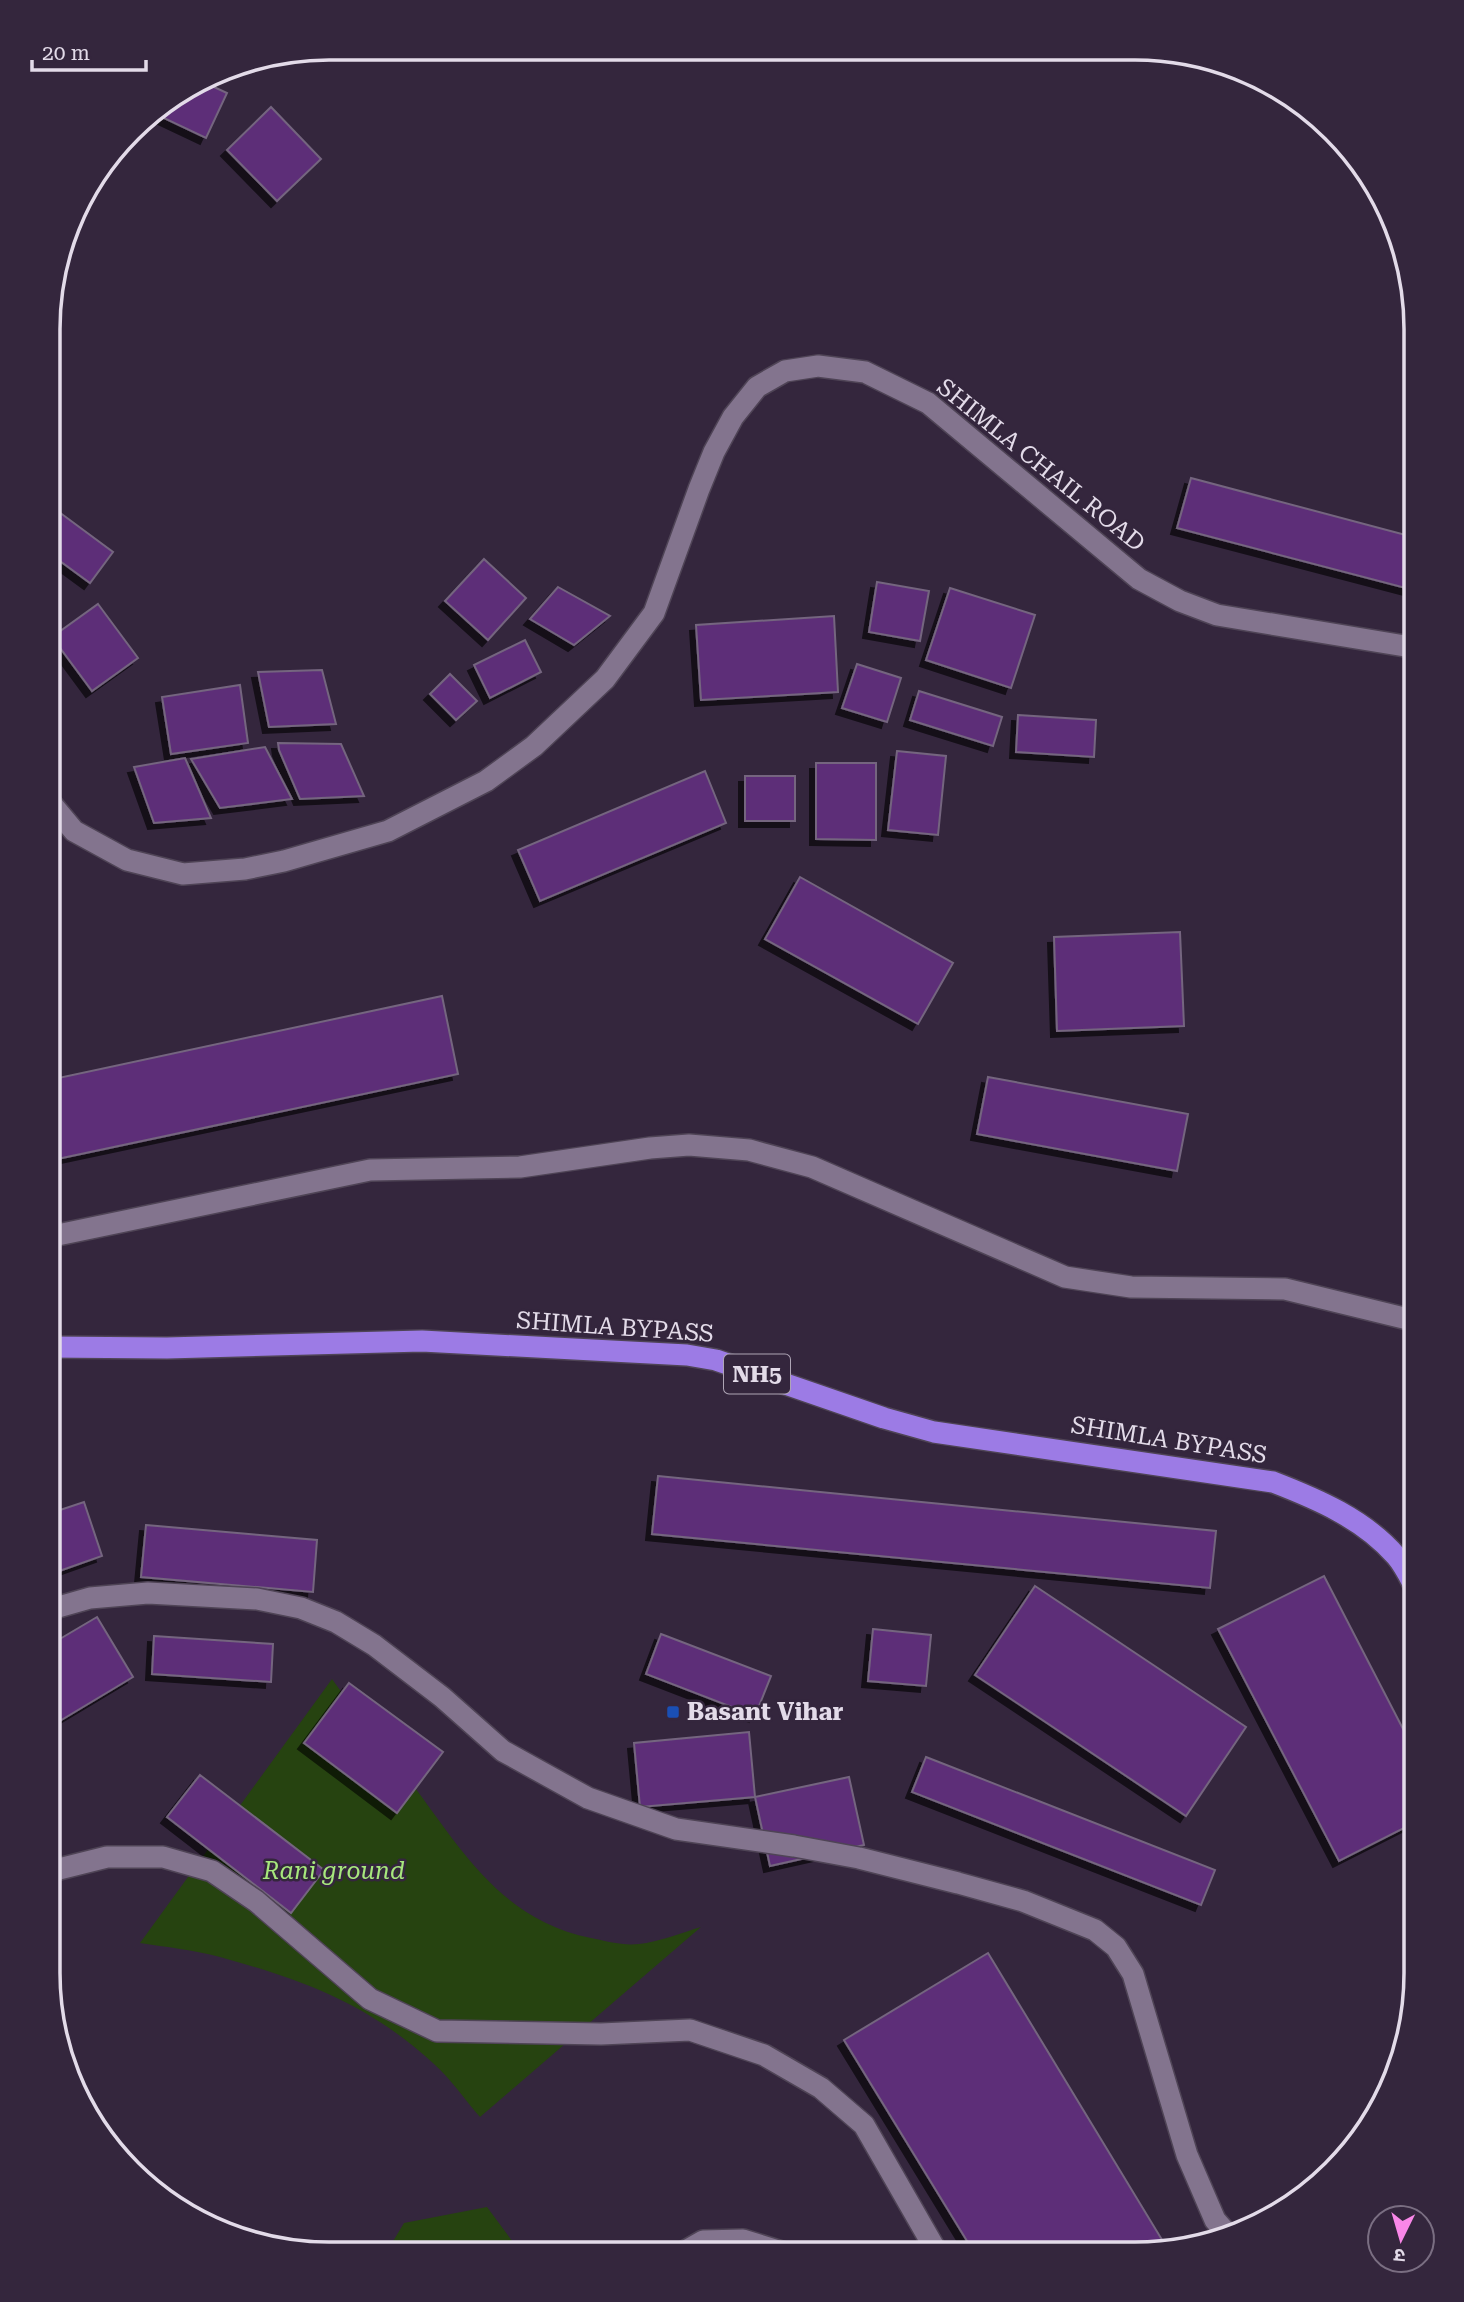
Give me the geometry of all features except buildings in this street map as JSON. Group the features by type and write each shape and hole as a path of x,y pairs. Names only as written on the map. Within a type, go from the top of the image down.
{"highway":[{"name":"SHIMLA BYPASS","path":"60,1348 422,1341 670,1353 707,1358 884,1418 934,1432 1273,1482 1322,1500 1364,1528 1396,1556 1405,1571"}],"main road":[{"name":"SHIMLA CHAIL ROAD","path":"60,814 74,831 127,860 183,874 245,870 388,831 486,781 534,746 606,679 654,613 714,452 741,407 757,387 785,371 818,366 865,372 928,403 1139,579 1180,601 1217,615 1405,646"},
{"path":"60,1235 370,1170 520,1167 618,1152 689,1145 748,1150 812,1167 1065,1277 1131,1287 1285,1289 1405,1318"},
{"path":"60,1607 90,1598 148,1593 257,1599 301,1608 336,1622 374,1646 442,1697 503,1751 589,1798 676,1829 859,1858 958,1883 1023,1901 1095,1930 1116,1947 1133,1974 1187,2155 1215,2220 1222,2228"},
{"path":"60,1869 107,1857 163,1857 212,1871 256,1901 370,1999 437,2031 601,2034 690,2030 764,2055 821,2088 864,2125 931,2242"},
{"path":"701,2242 749,2242"}],"green space":[{"name":"Rani ground","path":"332,1679 466,1856 508,1898 532,1915 559,1929 627,1944 654,1941 701,1927 480,2117 434,2064 410,2043 360,2010 307,1985 250,1966 200,1952 140,1943"},
{"path":"487,2207 513,2242 393,2242 404,2223"}],"place":[{"name":"Basant Vihar","path":"673,1712"}]}
